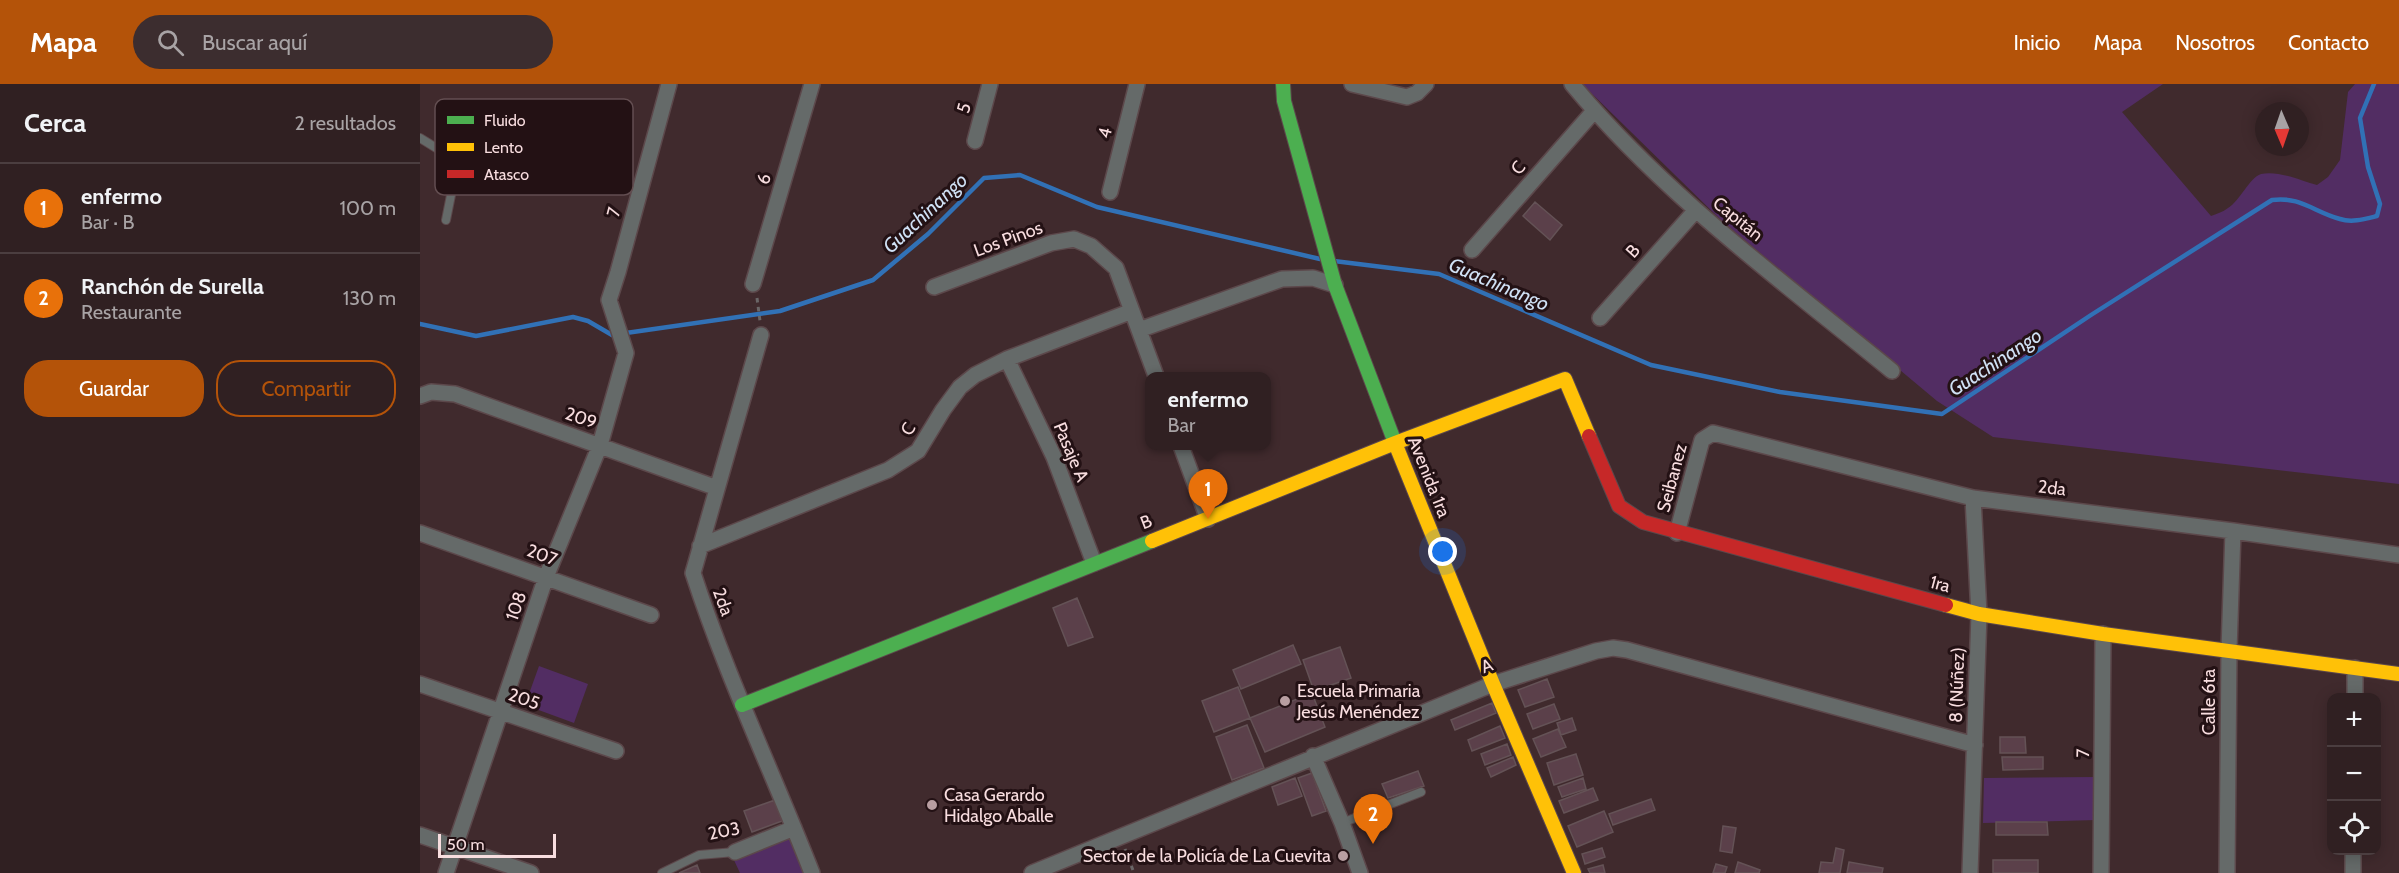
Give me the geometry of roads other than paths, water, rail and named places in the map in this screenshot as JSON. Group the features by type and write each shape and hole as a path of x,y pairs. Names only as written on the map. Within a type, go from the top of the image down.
{"street":[{"name":"7","path":"626,353 609,300 669,84"},
{"name":"6","path":"753,284 812,84"},
{"name":"5","path":"975,141 990,84"},
{"name":"4","path":"1110,192 1137,84"},
{"name":"Avenida 1ra","path":"1283,84 1284,101 1333,279 1395,443 1493,684 1574,873"},
{"path":"1352,84 1407,98 1422,89"},
{"name":"Capitán","path":"1572,84 1594,111 1696,210 1892,371"},
{"name":"C","path":"1472,250 1594,111"},
{"name":"B","path":"1600,318 1696,210"},
{"name":"Los Pinos","path":"934,287 1051,243 1074,239 1091,246 1116,268 1155,372"},
{"path":"1139,330 1282,279 1333,279"},
{"name":"C","path":"700,546 888,470 918,451 960,387 975,375 1131,311"},
{"name":"2da","path":"761,330 693,573 742,705 812,873"},
{"name":"108","path":"446,873 546,577 600,445 626,353"},
{"name":"Pasaje A","path":"1007,360 1054,457 1094,563"},
{"name":"B","path":"742,705 1395,443 1565,379"},
{"name":"1ra","path":"1565,379 1618,506 1643,522 1979,614 2103,634 2399,674"},
{"name":"209","path":"425,394 455,394 717,488"},
{"name":"2da","path":"1707,435 1713,433 1973,498 2399,555"},
{"name":"Seibanez","path":"1677,533 1702,440 1707,435"},
{"path":"1182,450 1208,519"},
{"name":"8 (Núñez)","path":"1970,873 1979,614 1973,498"},
{"name":"Calle 6ta","path":"2227,873 2229,650 2233,531"},
{"name":"207","path":"420,533 651,615"},
{"name":"7","path":"2101,873 2103,634"},
{"name":"A","path":"1032,873 1493,684 1596,651 1613,648 1628,650 1975,745"},
{"path":"2355,668 2355,693"},
{"name":"205","path":"420,684 616,751"},
{"path":"1314,756 1360,873"},
{"name":"203","path":"735,852 795,828"},
{"path":"420,835 531,873"},
{"path":"2353,855 2353,873"}],"lane":[{"path":"420,138 435,147"},
{"path":"447,220 451,195"},
{"path":"1342,823 1421,792"},
{"name":"203","path":"662,873 699,855 735,852"}],"waterway":[{"name":"Guachinango","path":"1334,261 1439,274 1651,365 1780,392 1942,414 2091,315 2272,200 2299,202 2349,221 2377,216 2380,204 2368,167 2360,118 2374,84"},
{"name":"Guachinango","path":"420,324 476,336 573,317 588,321 612,335 780,311 873,280 928,234 984,178 1020,175 1097,207 1320,259"}],"place":[{"name":"enfermo","path":"1208,519"},
{"name":"Escuela Primaria Jesús Menéndez","path":"1285,701"},
{"name":"Casa Gerardo Hidalgo Aballe","path":"932,805"},
{"name":"Ranchón de Surella","path":"1373,844"},
{"name":"Sector de la Policía de La Cuevita","path":"1343,856"}]}
